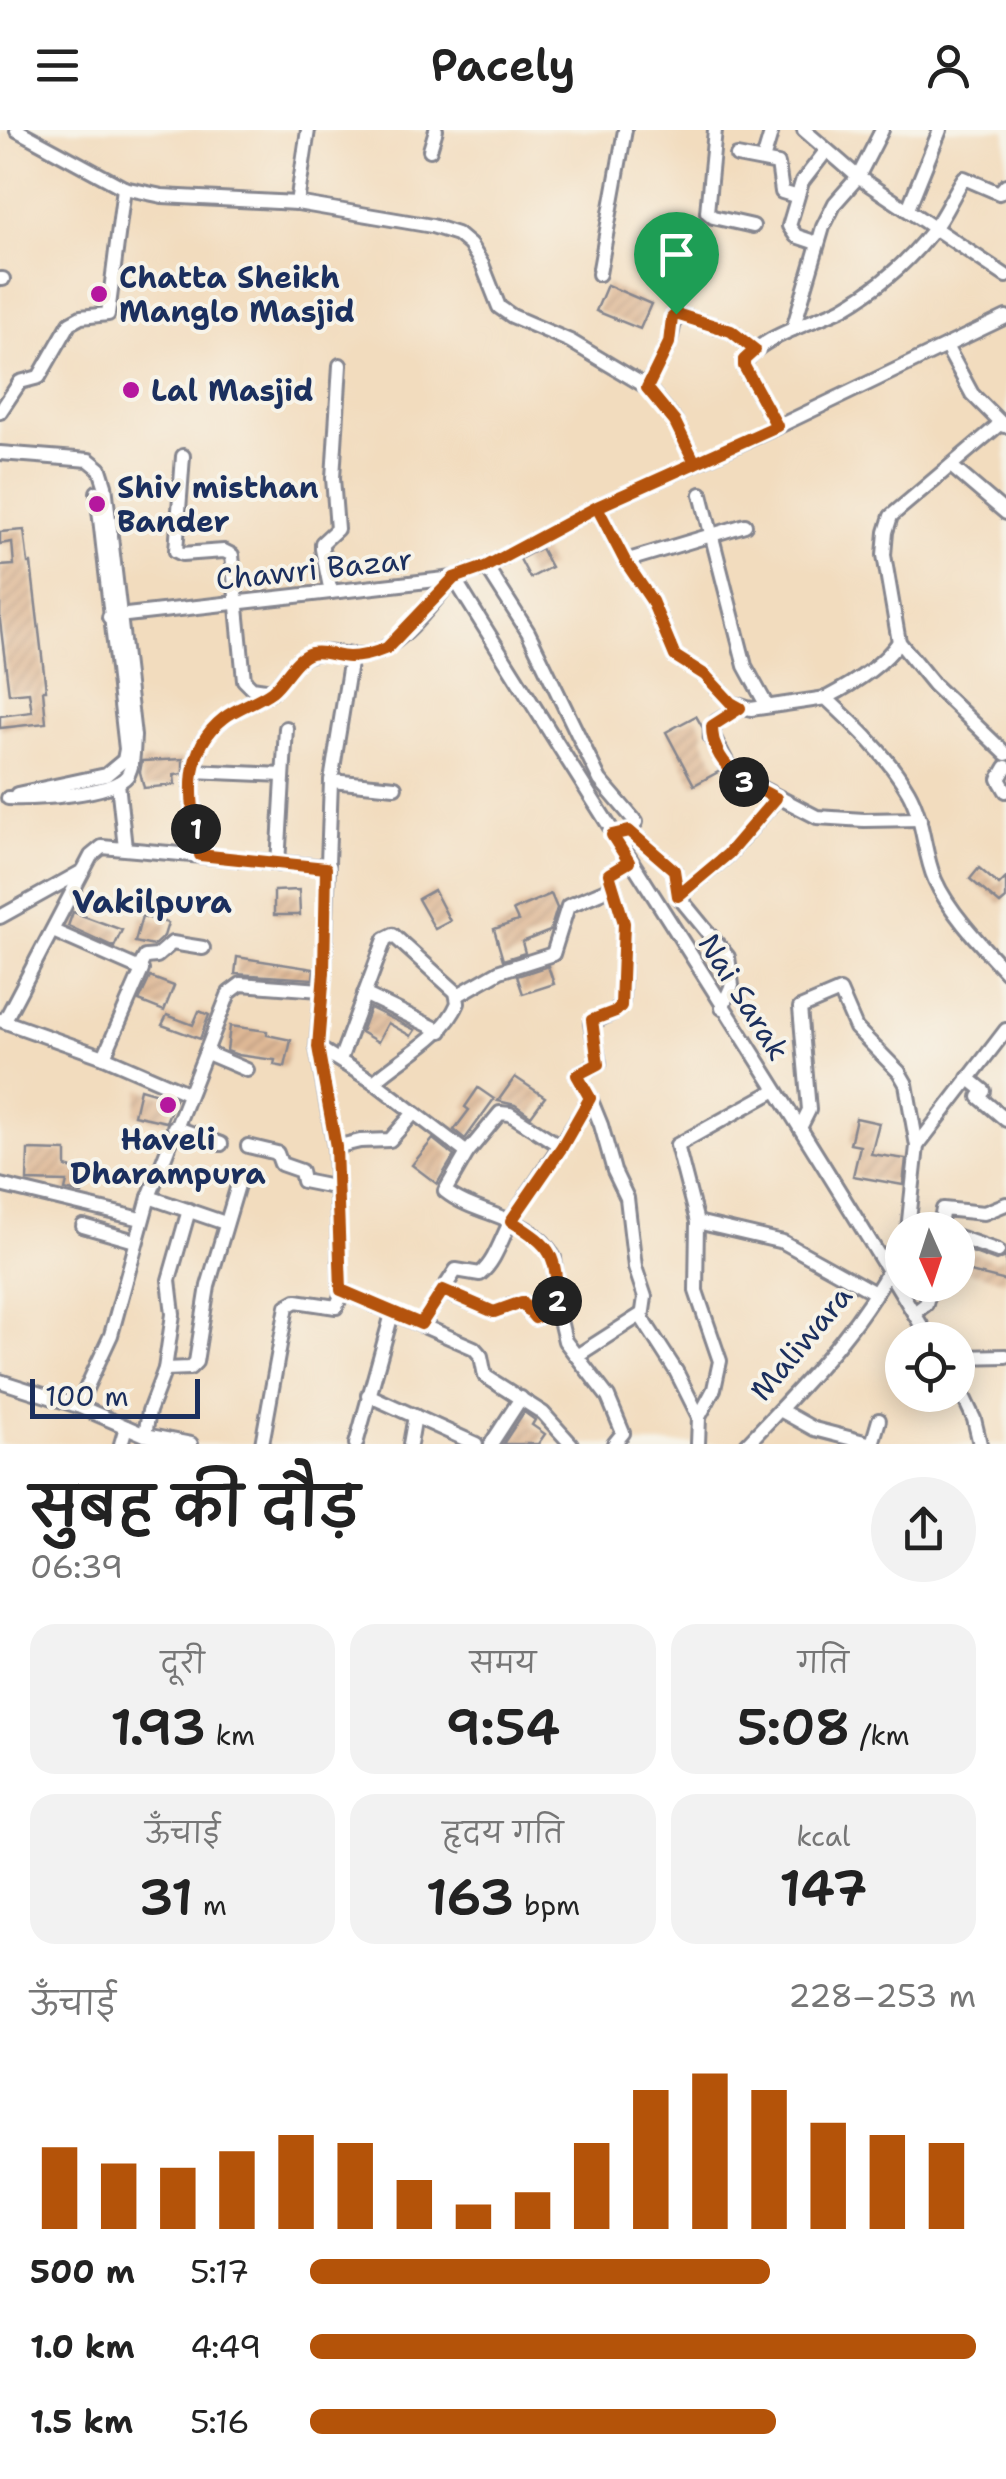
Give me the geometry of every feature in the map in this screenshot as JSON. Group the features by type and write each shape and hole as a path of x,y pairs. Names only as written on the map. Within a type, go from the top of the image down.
{"street":[{"path":"17,130 124,188 162,196 296,203 432,226 456,234 470,244 482,264 499,308 570,341 647,388 675,422 695,463"},
{"path":"296,203 308,130"},
{"path":"430,150 436,130"},
{"path":"600,274 625,130"},
{"path":"715,130 707,212 713,217 753,226"},
{"path":"763,160 772,130"},
{"path":"804,130 858,177 1006,276"},
{"path":"793,328 816,243 835,203 858,177 882,130"},
{"path":"908,209 940,130"},
{"path":"816,243 790,232 795,196 826,151"},
{"path":"737,156 780,166 780,188 795,196"},
{"path":"777,426 744,360 793,328 840,309 868,292 934,230 964,178 999,193 1006,185"},
{"path":"0,412 20,382 39,376 70,322 108,314 124,188"},
{"path":"647,388 669,343 676,314 731,331 755,350"},
{"name":"Chawri Bazar","path":"114,617 454,578 486,566 597,507 1006,317"},
{"path":"946,346 972,394 1004,425 892,516 884,555 899,642 934,684 1006,754"},
{"path":"331,592 322,550 326,539 337,529 333,444 340,365"},
{"path":"0,453 96,464 104,476 126,749 124,760 106,775 4,798"},
{"path":"183,456 176,551 232,554 244,680 252,688 272,691"},
{"path":"951,466 1006,514"},
{"path":"701,494 744,666 766,706"},
{"path":"597,507 625,561 652,601 675,656 705,675 740,708"},
{"path":"625,561 746,525"},
{"path":"486,566 528,632 600,780 636,822 629,831 612,835"},
{"path":"200,855 192,807 192,771 207,733 226,716 272,691 300,658 311,653 351,657 387,648 454,578"},
{"name":"Nai Sarak","path":"454,578 885,1264"},
{"path":"4,798 46,797 118,783 130,772 134,736 114,617"},
{"path":"899,642 844,689 826,698 740,708 712,726 714,743 732,773 817,817 920,819"},
{"path":"262,1444 287,1306 293,1301 338,1306 341,1290 336,1147 318,1047 332,781 351,657"},
{"path":"826,698 864,734 908,792 920,819 938,886 976,939 1006,972"},
{"path":"278,864 286,728"},
{"path":"1006,766 1000,779 1006,791"},
{"path":"192,771 283,775"},
{"path":"332,781 394,787"},
{"path":"118,783 125,848"},
{"path":"678,896 728,854 776,798"},
{"path":"629,831 674,870 678,896 728,957 732,985 722,1008"},
{"path":"187,1094 104,1056 2,1020 54,931 91,856 102,846 326,868"},
{"path":"629,862 610,872 624,923 622,1000 616,1011 590,1023 598,1064 577,1075 602,1125 626,1198 635,1267 645,1297 642,1314 699,1417"},
{"path":"0,917 83,872"},
{"path":"458,995 500,971 553,954 568,906 613,887"},
{"path":"54,931 143,973 104,1056"},
{"path":"340,1060 389,934 458,995"},
{"path":"139,968 144,957 158,956 172,944 203,948"},
{"path":"78,1406 111,1335 148,1197 230,993 236,986 322,990"},
{"path":"800,1128 808,1116 800,1008 840,991 856,1028 906,1084 917,1146 910,1212"},
{"path":"364,994 442,1031"},
{"path":"374,1082 442,1031 457,1007 458,995"},
{"path":"917,1146 1006,1030"},
{"path":"318,1047 374,1082 467,1152"},
{"path":"206,1053 247,1070"},
{"path":"968,1078 984,1091 979,1097 1006,1120"},
{"path":"698,1444 699,1417 714,1389 720,1361 696,1290 697,1222 678,1145 774,1091"},
{"path":"421,1324 458,1269 476,1274 484,1271 511,1221 590,1098"},
{"path":"562,1147 504,1112 467,1152 446,1186 446,1194 511,1221 550,1250 564,1341 608,1397 624,1433 614,1444"},
{"path":"336,1147 390,1140 413,1114"},
{"path":"174,1127 221,1144"},
{"path":"248,1146 277,1152 282,1164 300,1170 303,1181 338,1188"},
{"path":"165,1369 190,1368 196,1362 206,1295 238,1184"},
{"path":"0,1185 142,1218"},
{"path":"148,1197 226,1223"},
{"path":"942,1212 943,1208 984,1212 1006,1204"},
{"path":"145,1435 152,1401 165,1369 172,1314 169,1274 189,1210"},
{"path":"697,1222 783,1242 875,1293"},
{"path":"83,1226 135,1241"},
{"path":"975,1243 998,1251"},
{"name":"Maliwara","path":"747,1444 837,1343 885,1279"},
{"path":"341,1290 367,1298 392,1314 474,1348 481,1356 484,1376 552,1422 571,1444"},
{"path":"443,1290 494,1312 522,1302 535,1318 558,1306"},
{"name":"Nai Sarak","path":"908,1302 919,1322"},
{"path":"914,1313 927,1302"},
{"path":"356,1444 392,1314"},
{"path":"578,1355 642,1314"},
{"path":"975,1356 1006,1356"},
{"path":"0,1381 78,1406 145,1435 191,1444"},
{"path":"368,1395 467,1442"},
{"path":"491,1444 521,1398"},
{"path":"780,1410 814,1429 872,1444 880,1420"},
{"path":"971,1412 980,1444"},
{"path":"410,1444 415,1416"},
{"path":"121,1444 126,1427"}],"building":[{"path":"607,285 651,304 640,329 596,311"},
{"path":"24,530 46,690 46,723 0,728 0,716 32,712 29,692 9,694 0,621 0,566 14,565 12,542 0,544 0,532"},
{"path":"541,548 551,567 530,578 520,559"},
{"path":"696,716 720,771 694,785 666,732"},
{"path":"183,759 183,774 174,775 175,785 144,788 142,761"},
{"path":"979,868 999,885 1006,878 1006,899 1000,904 970,879"},
{"path":"299,890 300,915 274,915 274,891"},
{"path":"434,890 450,921 435,929 418,899"},
{"path":"551,894 557,908 550,931 522,942 525,953 503,960 494,929 518,921 513,910"},
{"path":"73,912 122,930 114,947 68,926"},
{"path":"142,916 168,923 164,936 153,946 135,942"},
{"path":"237,957 314,969 313,979 235,974"},
{"path":"548,966 554,984 523,994 517,976"},
{"path":"150,977 174,986 164,1011 139,1001"},
{"path":"370,1008 415,1030 411,1036 388,1023 378,1042 361,1032"},
{"path":"199,1011 209,1015 200,1039 162,1025 167,1015 193,1025"},
{"path":"230,1026 267,1031 267,1035 291,1040 285,1067 274,1065 275,1060 227,1051"},
{"path":"515,1077 545,1097 531,1116 515,1105 498,1101"},
{"path":"478,1088 494,1099 465,1139 454,1130 469,1110 465,1107"},
{"name":"Haveli Dharampura","path":"140,1089 175,1099 166,1122 134,1115"},
{"path":"856,1118 879,1123 871,1154 906,1159 903,1185 853,1176 860,1146 850,1144"},
{"path":"433,1139 454,1156 437,1184 412,1165"},
{"path":"28,1150 66,1151 66,1167 88,1173 82,1194 65,1190 67,1182 27,1181"},
{"path":"975,1253 996,1261 1006,1257 1006,1281 975,1273"},
{"path":"524,1412 535,1420 532,1425 545,1434 538,1444 503,1444"}],"place":[{"name":"Chatta Sheikh Manglo Masjid","path":"99,294"},
{"name":"Lal Masjid","path":"131,390"},
{"name":"Shiv misthan Bander","path":"97,504"},
{"name":"Haveli Dharampura","path":"168,1105"}],"district":[{"name":"Vakilpura","path":"152,901"}],"route":[{"path":"676,314 669,343 647,388 675,422 695,463 597,507 485,567 454,578 387,648 351,657 311,653 300,658 272,691 226,716 207,733 195,756 190,781 200,855 326,868 318,1047 336,1147 341,1290 421,1324 443,1290 494,1312 522,1302 535,1318 558,1306 550,1250 511,1221 590,1098 577,1075 599,1061 592,1020 621,1006 624,923 609,874 629,862 612,835 629,831 674,870 678,896 728,854 776,798 742,780 727,765 714,743 712,726 740,708 670,649 652,601 615,544 597,507 777,426 744,366 744,360 755,350 746,340 731,331 676,314"}]}
